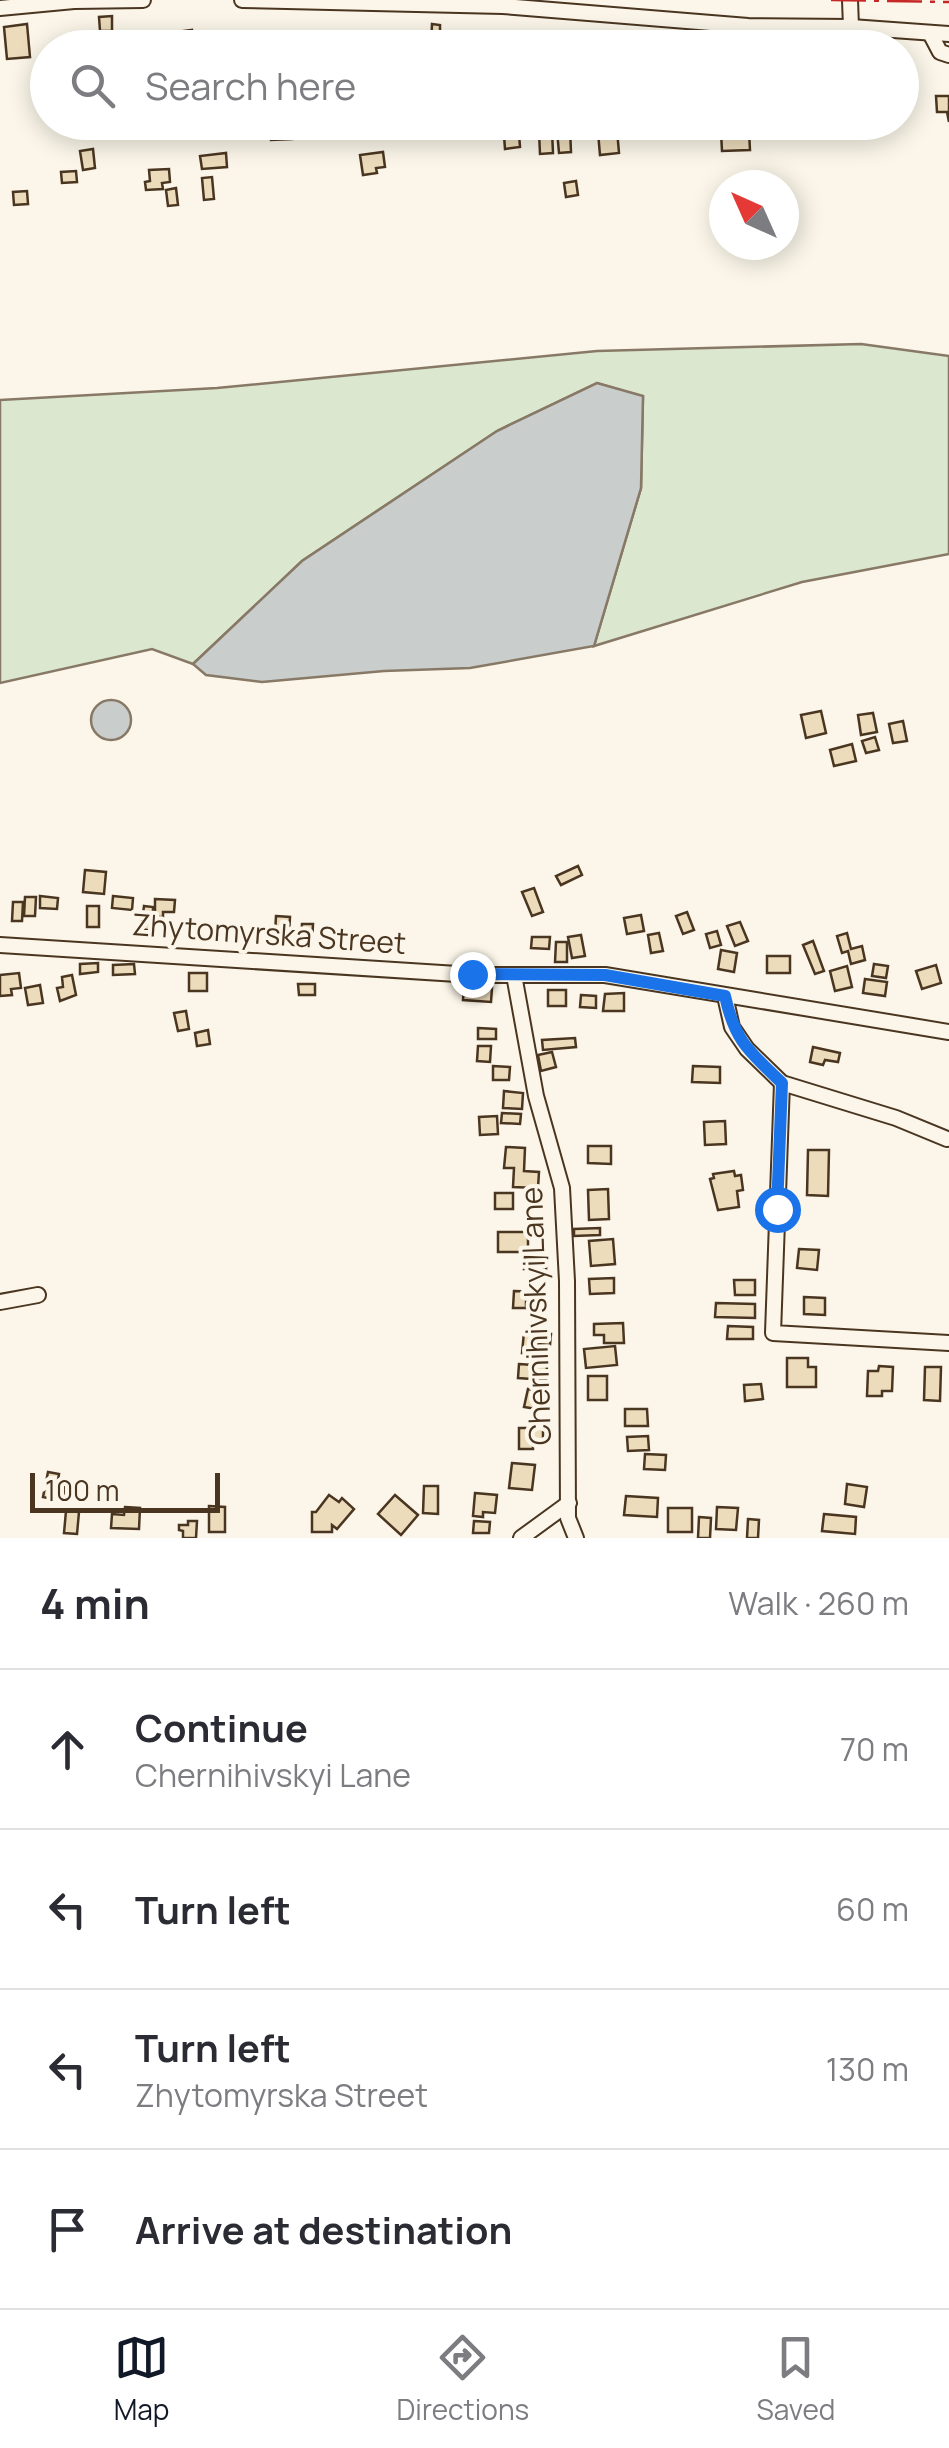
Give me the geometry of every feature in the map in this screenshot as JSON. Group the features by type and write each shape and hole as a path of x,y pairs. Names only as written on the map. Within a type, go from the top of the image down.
{"street":[{"path":"0,8 143,0"},
{"path":"242,0 532,4 748,26 890,30"},
{"path":"850,0 851,27"},
{"path":"919,32 949,34"},
{"path":"930,33 940,52 949,56"},
{"name":"Zhytomyrska Street","path":"0,945 288,964 514,975 605,975 949,1032"},
{"name":"Chernihivskyi Lane","path":"514,975 536,1096 562,1188 568,1281 568,1518 576,1538"},
{"path":"725,996 732,1027 739,1038 782,1083 896,1118 947,1139"},
{"path":"782,1083 773,1333 949,1343"},
{"path":"0,1302 38,1295"},
{"path":"521,1538 569,1503"}],"green space":[{"path":"861,344 949,356 949,554 802,582 594,646 641,488 643,397 597,383 497,431 302,561 193,664 152,649 0,683 0,400 217,388 597,351"}],"shaded area":[{"path":"597,383 643,396 641,488 594,646 470,668 262,682 206,675 193,664 302,561 497,431"},
{"path":"111,700 125,706 131,720 125,734 111,740 97,734 91,720 97,706"}],"building":[{"path":"112,16 112,30 100,30 99,17"},
{"path":"27,24 30,57 7,59 4,27"},
{"path":"936,96 949,96 949,122 947,112 937,112"},
{"path":"504,140 519,140 520,147 505,149"},
{"path":"539,140 552,140 553,153 540,154"},
{"path":"558,140 570,140 571,152 559,153"},
{"path":"599,140 618,140 619,153 600,155"},
{"path":"721,140 749,140 750,150 722,151"},
{"path":"93,149 95,168 83,170 80,151"},
{"path":"383,152 385,167 363,175 360,155"},
{"path":"226,153 227,167 202,169 200,156"},
{"path":"169,169 170,182 162,183 163,189 146,190 149,170"},
{"path":"76,171 77,182 62,183 61,172"},
{"path":"212,177 214,199 204,200 202,178"},
{"path":"576,181 578,195 566,197 564,183"},
{"path":"176,188 178,205 168,206 166,190"},
{"path":"27,191 28,204 14,205 13,192"},
{"path":"821,711 826,733 806,738 801,715"},
{"path":"873,713 877,732 861,735 858,715"},
{"path":"903,721 907,741 893,743 889,724"},
{"path":"875,737 879,750 866,753 862,741"},
{"path":"852,744 856,761 834,766 830,750"},
{"path":"578,866 582,875 561,885 556,876"},
{"path":"85,870 106,872 104,894 83,892"},
{"path":"534,888 543,912 532,916 522,892"},
{"path":"40,896 58,898 57,909 40,908"},
{"path":"113,896 133,898 132,910 112,908"},
{"path":"25,897 36,897 35,916 24,916"},
{"path":"155,899 175,900 174,912 155,917"},
{"path":"13,902 23,902 22,921 12,921"},
{"path":"87,906 99,906 99,927 87,927"},
{"path":"144,906 153,907 153,931 141,929"},
{"path":"687,912 694,930 683,934 676,916"},
{"path":"641,915 644,931 627,934 624,918"},
{"path":"276,916 290,917 289,934 275,934"},
{"path":"740,922 748,941 735,946 727,926"},
{"path":"302,924 313,924 312,943 301,943"},
{"path":"717,931 721,945 710,948 706,934"},
{"path":"659,933 663,951 651,953 648,935"},
{"path":"847,933 851,949 862,946 865,960 851,964 848,951 842,953 837,936"},
{"path":"581,935 585,956 572,958 568,937"},
{"path":"532,937 550,937 549,949 531,948"},
{"path":"813,941 824,971 815,974 803,945"},
{"path":"556,942 567,942 567,962 555,962"},
{"path":"721,950 737,953 734,972 718,969"},
{"path":"767,956 790,956 790,973 767,973"},
{"path":"98,963 98,972 80,974 80,964"},
{"path":"134,964 135,974 113,975 113,965"},
{"path":"874,964 888,966 886,978 872,976"},
{"path":"936,965 941,983 922,989 916,971"},
{"path":"847,966 852,987 835,991 830,971"},
{"path":"19,973 21,988 11,989 12,995 0,996 0,975"},
{"path":"189,973 207,973 207,991 189,991"},
{"path":"72,975 76,995 60,1001 57,988 63,987 62,977"},
{"path":"865,979 887,982 885,996 863,993"},
{"path":"298,984 315,984 315,995 299,995"},
{"path":"40,985 43,1003 28,1005 25,988"},
{"path":"464,986 492,988 491,1002 463,1000"},
{"path":"548,990 566,990 566,1006 548,1006"},
{"path":"624,993 624,1011 603,1011 605,994"},
{"path":"581,995 596,996 596,1008 580,1007"},
{"path":"186,1011 189,1029 178,1031 174,1013"},
{"path":"478,1028 496,1029 496,1039 478,1039"},
{"path":"208,1030 210,1044 197,1046 195,1033"},
{"path":"575,1038 576,1047 543,1050 542,1040"},
{"path":"478,1046 491,1046 490,1062 477,1061"},
{"path":"813,1047 840,1053 838,1062 810,1062"},
{"path":"552,1052 556,1067 541,1071 538,1055"},
{"path":"493,1066 510,1067 509,1080 493,1080"},
{"path":"693,1066 720,1067 720,1083 692,1082"},
{"path":"504,1091 523,1093 522,1109 503,1108"},
{"path":"502,1113 521,1114 520,1124 501,1123"},
{"path":"497,1116 498,1134 480,1135 479,1117"},
{"path":"725,1121 726,1144 705,1145 704,1122"},
{"path":"588,1146 611,1146 611,1164 588,1163"},
{"path":"506,1147 525,1148 524,1171 539,1172 538,1188 513,1187 514,1168 504,1168"},
{"path":"808,1150 829,1150 828,1196 807,1195"},
{"path":"734,1171 735,1176 741,1175 739,1207 718,1210 710,1179 713,1174"},
{"path":"608,1189 609,1219 589,1220 588,1190"},
{"path":"495,1193 513,1193 513,1209 495,1209"},
{"path":"600,1228 600,1235 574,1236 574,1229"},
{"path":"498,1232 528,1232 528,1252 498,1252"},
{"path":"613,1239 615,1264 591,1266 589,1241"},
{"path":"799,1249 819,1250 817,1270 797,1268"},
{"path":"525,1257 547,1258 546,1270 524,1269"},
{"path":"614,1278 614,1293 590,1294 589,1279"},
{"path":"734,1280 755,1280 755,1295 735,1295"},
{"path":"514,1291 543,1292 542,1302 526,1302 526,1308 513,1308"},
{"path":"804,1297 825,1298 825,1315 804,1314"},
{"path":"716,1303 755,1304 755,1318 715,1317"},
{"path":"623,1323 624,1343 604,1343 604,1335 594,1335 594,1324"},
{"path":"728,1326 753,1327 753,1339 727,1339"},
{"path":"524,1332 551,1334 550,1345 538,1344 538,1354 522,1353"},
{"path":"615,1346 617,1365 586,1368 584,1349"},
{"path":"787,1358 808,1358 808,1367 816,1367 816,1387 787,1387"},
{"path":"519,1364 547,1366 546,1380 518,1378"},
{"path":"879,1366 893,1367 892,1391 867,1396 868,1371 878,1371"},
{"path":"925,1367 941,1367 940,1401 924,1400"},
{"path":"588,1376 607,1376 607,1400 588,1400"},
{"path":"761,1384 763,1399 745,1401 744,1385"},
{"path":"528,1389 546,1392 543,1410 524,1407"},
{"path":"625,1409 647,1409 648,1426 625,1426"},
{"path":"519,1428 543,1428 543,1444 519,1449"},
{"path":"648,1436 649,1450 628,1451 627,1437"},
{"path":"645,1454 666,1455 665,1470 644,1469"},
{"path":"512,1463 535,1465 532,1490 509,1488"},
{"path":"48,1472 59,1474 58,1480 66,1482 62,1501 43,1497"},
{"path":"847,1484 867,1487 864,1507 845,1504"},
{"path":"424,1486 438,1486 438,1514 423,1513"},
{"path":"475,1493 497,1495 495,1513 473,1516"},
{"path":"329,1495 339,1502 342,1498 354,1509 337,1529 332,1525 332,1532 312,1532 312,1512"},
{"path":"395,1495 418,1515 401,1535 378,1514"},
{"path":"626,1496 658,1498 657,1517 624,1515"},
{"path":"209,1506 225,1507 225,1532 209,1532"},
{"path":"125,1507 140,1508 139,1529 111,1528 112,1514 124,1515"},
{"path":"717,1507 738,1508 736,1530 716,1529"},
{"path":"668,1508 692,1508 692,1532 668,1532"},
{"path":"66,1511 79,1512 77,1534 64,1533"},
{"path":"824,1514 856,1517 855,1534 822,1531"},
{"path":"699,1517 711,1518 710,1538 698,1538"},
{"path":"748,1519 759,1520 758,1538 747,1538"},
{"path":"188,1521 197,1521 196,1538 183,1538 183,1531 179,1530 179,1525 188,1525"},
{"path":"474,1521 490,1522 489,1533 473,1533"}],"power":[{"path":"831,0 949,2"}],"route":[{"path":"472,974 605,975 725,996 732,1027 746,1049 782,1083 777,1209"}]}
